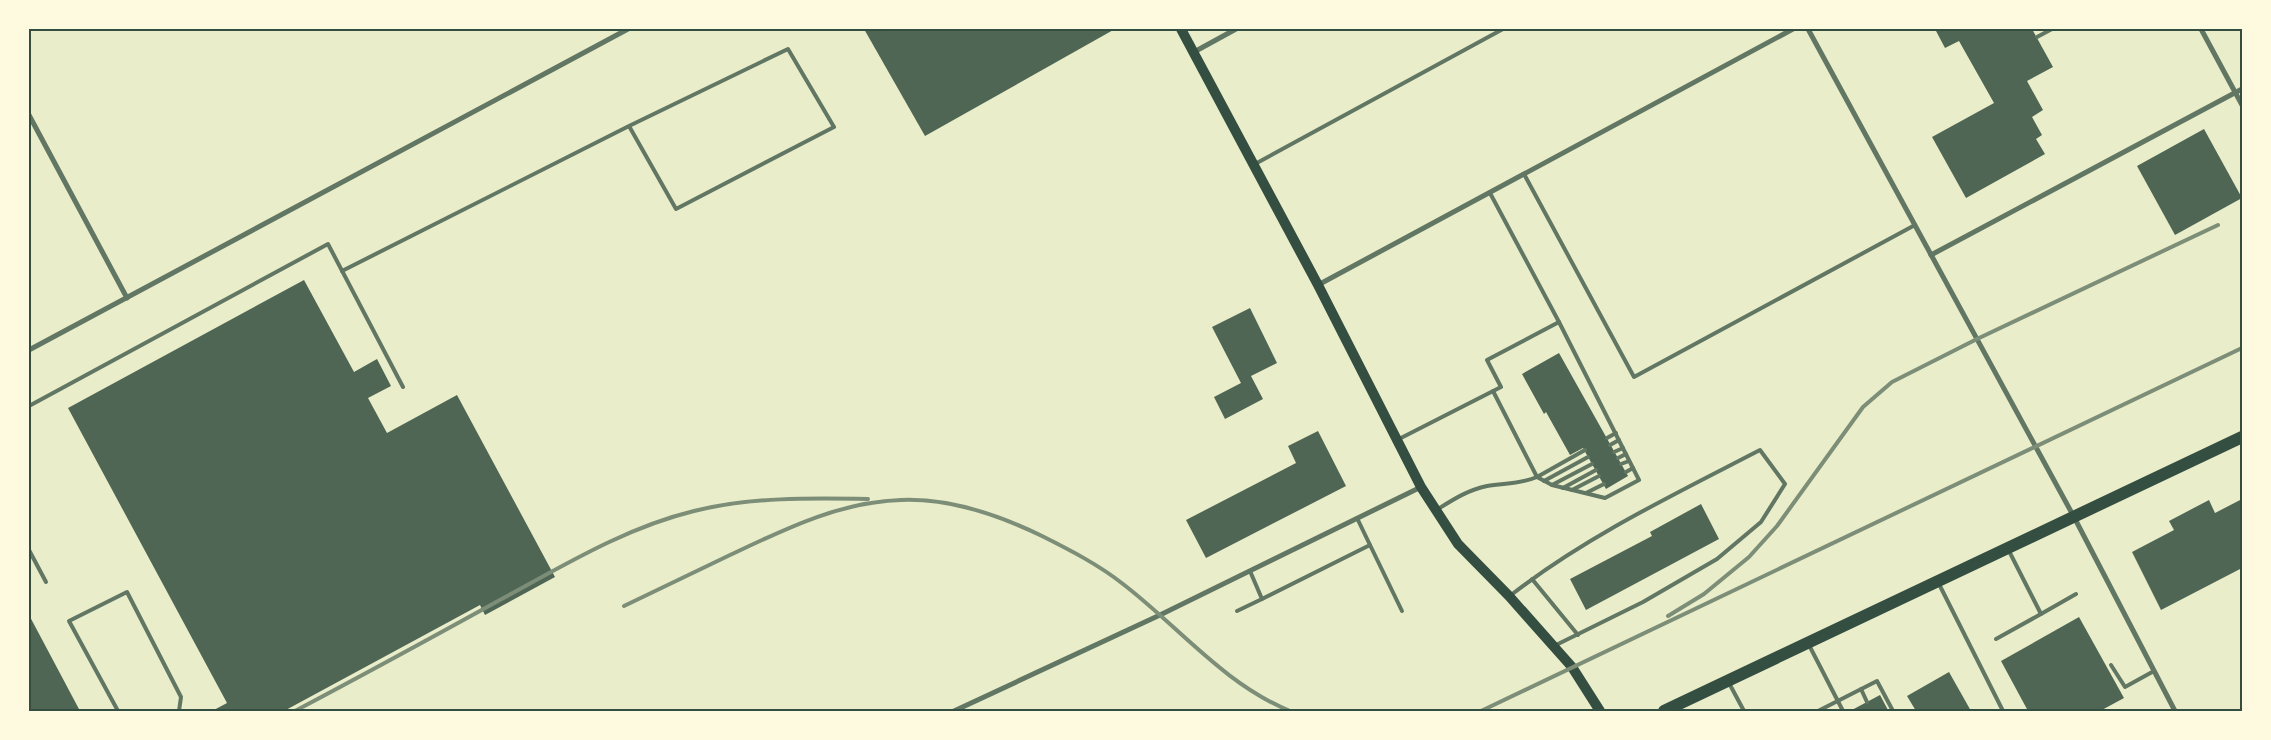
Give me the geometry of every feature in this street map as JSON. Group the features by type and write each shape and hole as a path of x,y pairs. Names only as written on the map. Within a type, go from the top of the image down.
{"main road":[{"path":"1181,29 1318,285 1421,487 1458,544 1509,596 1572,667 1600,711"},
{"path":"1664,711 2074,517 2241,441"}],"street":[{"path":"29,350 628,29"},
{"path":"1194,52 1236,29"},
{"path":"1318,285 1793,29"},
{"path":"1808,29 2074,517 2175,711"},
{"path":"2201,29 2242,105"},
{"path":"1931,255 2242,89"},
{"path":"29,115 127,298"},
{"path":"954,711 1250,571 1421,487"}],"lane":[{"path":"1254,165 1503,29"},
{"path":"2037,37 2052,29"},
{"path":"342,271 629,126 788,49 834,127 676,209 629,126"},
{"path":"1524,174 1634,377 1915,225"},
{"path":"1490,192 1559,322 1639,480 1605,498 1552,485 1537,477 1494,390"},
{"path":"29,406 328,244 403,387"},
{"path":"1397,440 1501,386 1487,360 1559,322"},
{"path":"1607,438 1616,434"},
{"path":"1610,445 1619,440"},
{"path":"1614,452 1623,448"},
{"path":"1436,511 1463,493 1487,486 1524,482 1537,477 1585,450"},
{"path":"1509,596 1573,551 1663,500 1760,450 1785,484 1761,522 1717,558 1643,602 1554,646"},
{"path":"1618,458 1626,454"},
{"path":"1544,481 1588,457"},
{"path":"1621,464 1629,461"},
{"path":"1552,485 1592,464"},
{"path":"1626,472 1633,468"},
{"path":"1563,488 1596,470"},
{"path":"1572,490 1599,476"},
{"path":"1586,493 1604,484"},
{"path":"1357,518 1402,611"},
{"path":"1237,612 1370,545"},
{"path":"2008,549 2041,614"},
{"path":"29,550 46,582"},
{"path":"1250,571 1262,599"},
{"path":"1532,579 1578,635"},
{"path":"1938,582 2003,711"},
{"path":"118,711 70,621 127,592 181,697 179,711"},
{"path":"1996,639 2076,594"},
{"path":"1808,643 1843,711"},
{"path":"2112,665 2125,687 2154,671"},
{"path":"1728,681 1744,711"},
{"path":"1818,711 1877,681 1893,711"},
{"path":"1861,689 1868,702"}],"building":[{"path":"864,29 1115,29 925,136"},
{"path":"1935,29 2032,29 2053,67 2027,81 2043,110 2032,117 2042,135 2036,139 2045,154 1966,198 1932,137 1994,103 1959,41 1945,48"},
{"path":"2204,129 2242,198 2175,235 2137,166"},
{"path":"304,280 354,372 377,359 391,386 368,398 387,433 457,395 555,577 485,615 480,605 284,711 212,711 227,703 68,408"},
{"path":"1250,308 1277,363 1251,376 1263,399 1225,419 1214,397 1241,383 1212,327"},
{"path":"1559,353 1628,476 1606,489 1583,448 1570,455 1522,374"},
{"path":"1318,431 1346,486 1206,558 1186,520 1296,463 1288,446"},
{"path":"2242,499 2242,568 2161,610 2132,552 2174,530 2169,521 2209,500 2215,513"},
{"path":"1701,504 1719,539 1586,610 1570,579 1652,536 1650,532"},
{"path":"29,615 80,711 29,711"},
{"path":"2079,617 2124,698 2100,711 2028,711 2001,661"},
{"path":"1949,672 1971,711 1916,711 1907,696"},
{"path":"1880,695 1888,710 1850,711"}],"railway":[{"path":"1668,616 1704,594 1749,557 1777,526 1863,407 1892,382 1977,339 2218,225"},
{"path":"1481,711 2242,348"},
{"path":"295,711 569,562 643,527 694,511 737,503 802,499 868,499"},
{"path":"624,606 771,536 834,511 878,502 901,500 938,502 974,509 1009,521 1074,552 1114,577 1203,654 1244,686 1266,700 1290,711"}]}
